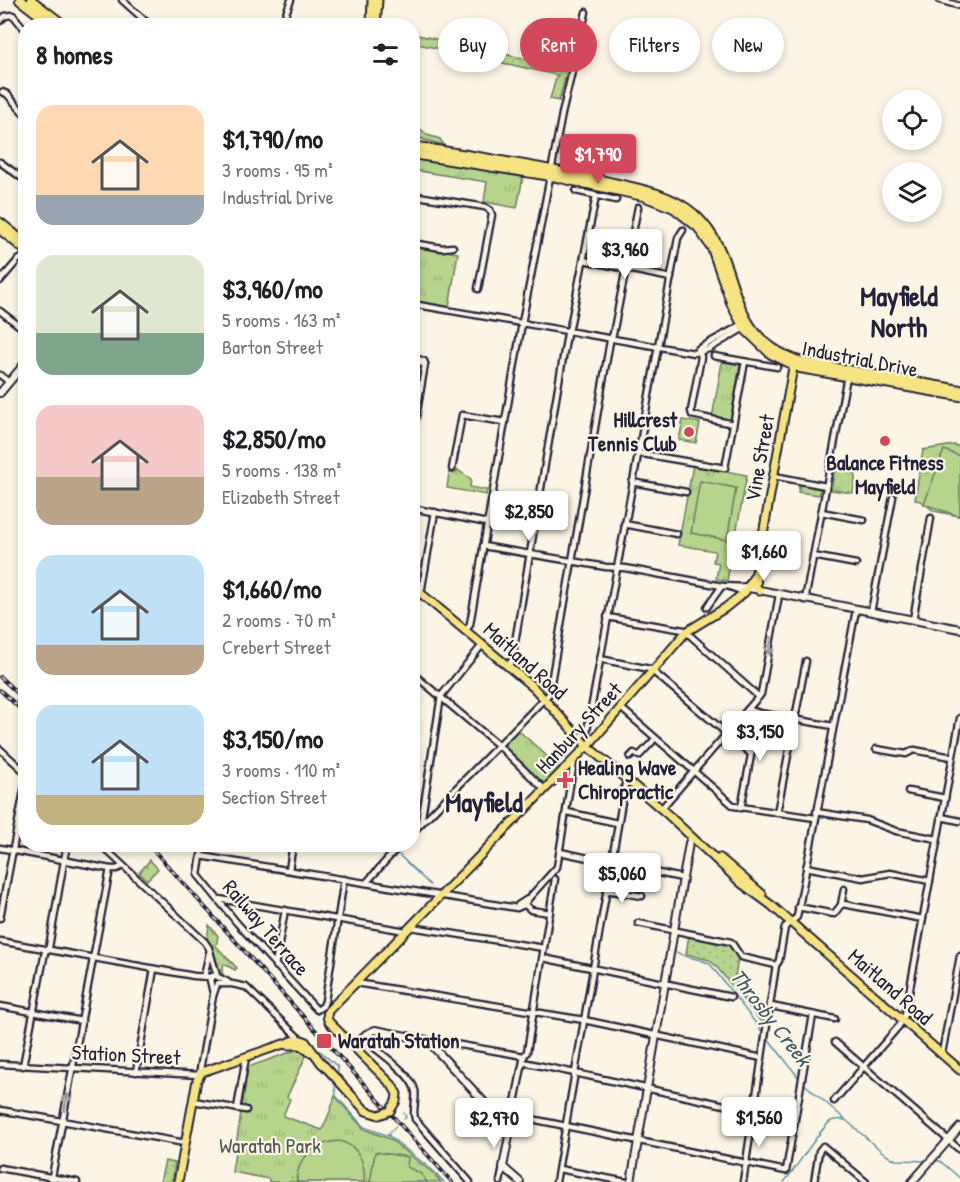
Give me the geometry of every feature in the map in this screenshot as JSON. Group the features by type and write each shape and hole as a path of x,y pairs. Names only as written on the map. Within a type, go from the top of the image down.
{"highway":[{"path":"20,0 44,18"},
{"path":"31,0 55,18"},
{"name":"Industrial Drive","path":"420,148 657,194 673,200 691,212 706,227 719,247 745,325 794,363 847,376 960,396"},
{"name":"Industrial Drive","path":"420,155 552,173"},
{"name":"Industrial Drive","path":"794,363 960,390"}],"main road":[{"path":"371,18 372,0"},
{"path":"377,18 378,0"},
{"path":"0,222 18,237"},
{"path":"0,230 18,245"},
{"name":"Vine Street","path":"743,591 753,581 758,563 794,363"},
{"path":"758,563 756,587 760,591"},
{"name":"Hanbury Street","path":"354,1046 330,1023 327,1017 330,1009 587,746 686,632 725,608 743,591"},
{"name":"Maitland Road","path":"421,593 545,699 587,746 692,837 739,873 767,898 771,905 960,1070"},
{"path":"296,1039 308,1048 366,1111 379,1115 390,1111 396,1101 396,1091 392,1084 354,1046"},
{"name":"Station Street","path":"199,1076 209,1069 296,1039"},
{"name":"Station Street","path":"246,1057 291,1044 308,1048"},
{"path":"178,1182 199,1076"}],"street":[{"path":"122,0 142,18"},
{"path":"284,18 291,0"},
{"path":"939,0 960,6"},
{"path":"466,631 470,624 504,422 564,104 586,12"},
{"path":"0,21 8,14 18,21"},
{"path":"2,91 18,107"},
{"path":"0,162 18,175"},
{"path":"576,191 616,200"},
{"path":"420,196 486,207 490,210 492,214 478,288"},
{"path":"508,666 512,660 569,331 596,196"},
{"path":"420,824 545,699 550,690 611,338 638,207"},
{"path":"579,738 587,731 637,453 678,238 682,230"},
{"path":"420,244 442,248 453,247"},
{"path":"0,281 18,260"},
{"path":"583,260 671,278"},
{"path":"420,305 686,351 700,351 745,325"},
{"path":"0,311 18,325"},
{"path":"700,351 692,415 734,424"},
{"path":"714,356 777,367"},
{"path":"420,360 425,364"},
{"path":"637,453 725,468 745,362"},
{"path":"420,363 425,364"},
{"path":"420,397 425,364"},
{"path":"0,393 18,371"},
{"path":"0,375 9,382"},
{"path":"805,600 847,376"},
{"path":"452,469 462,415 504,422"},
{"path":"774,476 826,486"},
{"path":"632,482 686,492"},
{"path":"872,612 893,497"},
{"path":"420,509 487,523"},
{"path":"421,593 435,512"},
{"path":"821,512 864,520"},
{"path":"913,620 931,518"},
{"path":"624,524 677,534"},
{"path":"483,546 616,567 960,629"},
{"path":"813,556 856,564"},
{"path":"706,607 722,586"},
{"path":"743,591 760,591 779,596"},
{"path":"661,809 759,697 779,596"},
{"path":"743,1182 776,965 779,961 785,927 796,917 856,610"},
{"path":"607,617 686,632 759,697"},
{"path":"420,811 441,696 483,644"},
{"path":"600,659 647,667 750,753"},
{"path":"777,813 806,661"},
{"path":"420,679 498,745 544,789"},
{"path":"621,708 729,802 741,808 867,820 896,831 938,840"},
{"path":"748,709 833,726"},
{"path":"741,808 759,713"},
{"path":"834,1101 905,1015 960,718"},
{"path":"630,757 634,753 640,758 653,741"},
{"path":"0,749 18,766"},
{"path":"876,749 905,754 913,750 952,757"},
{"path":"574,758 560,852 553,877 543,958 512,1117 567,1126 786,1171 813,1015"},
{"path":"556,1182 626,779"},
{"path":"908,791 945,798"},
{"path":"567,812 617,823"},
{"path":"941,817 960,821"},
{"path":"0,918 18,824"},
{"path":"632,1182 682,878 692,837"},
{"path":"0,848 18,852"},
{"path":"19,852 110,870 117,870 123,866"},
{"path":"23,1066 46,950 49,947 66,852"},
{"path":"108,852 204,941 209,949 212,962 213,996"},
{"path":"202,852 201,856 519,908 553,877"},
{"path":"289,870 292,852"},
{"path":"366,883 395,852"},
{"path":"560,852 682,878"},
{"name":"Railway Terrace","path":"201,856 198,875 237,923 314,1009 320,1010 323,1006 338,918"},
{"path":"806,867 863,878 890,873 930,880"},
{"path":"51,1180 110,870"},
{"path":"338,918 344,879"},
{"path":"798,907 834,914 841,905 844,889"},
{"path":"606,890 642,896"},
{"path":"219,899 544,948"},
{"path":"523,904 531,910 550,913"},
{"path":"841,905 923,919"},
{"path":"275,966 285,909"},
{"path":"638,922 730,942 741,957 776,965"},
{"path":"0,941 213,979 217,984"},
{"path":"204,977 209,949"},
{"path":"940,1053 943,1048 960,956"},
{"path":"543,958 731,997"},
{"path":"136,1072 154,969"},
{"path":"194,976 248,988 296,1039"},
{"path":"356,983 584,1020 762,1058"},
{"path":"217,984 234,984"},
{"path":"199,1076 217,984"},
{"path":"0,1006 82,1021"},
{"path":"771,1006 835,1019"},
{"path":"354,1046 368,1033 379,1030 425,1039 434,1046 507,1127 509,1133 500,1182"},
{"path":"434,1046 442,1042 753,1111"},
{"path":"835,1042 960,1150"},
{"path":"370,1045 411,1081 415,1094 413,1112 415,1119 470,1182"},
{"path":"237,1109 246,1057"},
{"name":"Station Street","path":"0,1064 199,1076"},
{"path":"193,1101 246,1110"},
{"path":"0,1110 185,1143"},
{"path":"913,1182 960,1126"},
{"path":"813,1182 819,1151 823,1146 866,1182"},
{"path":"503,1167 520,1182"},
{"path":"0,1168 51,1180 77,1182"},
{"path":"559,1169 626,1182"}],"green space":[{"path":"420,36 438,40 438,49 420,45"},
{"path":"508,55 520,58 520,67 508,64"},
{"path":"544,72 567,72 559,101 550,99 557,75"},
{"path":"420,128 427,135 440,139 444,145 420,137"},
{"path":"420,159 523,177 517,208 484,202 487,182 420,171"},
{"path":"420,246 458,253 449,307 420,302"},
{"path":"722,362 740,365 729,420 712,418"},
{"name":"Hillcrest Tennis Club","path":"683,420 700,423 696,443 679,440"},
{"path":"954,445 960,447 960,516 934,511 921,501 915,500 923,450"},
{"path":"944,450 960,456 960,511 958,516 924,504"},
{"path":"693,465 747,475 727,581 716,579 719,563 713,562 715,551 678,545"},
{"path":"835,469 856,473 853,493 831,490"},
{"path":"458,470 471,479 470,487 487,490 486,495 447,488 449,473 455,473"},
{"path":"700,481 736,488 727,540 691,533"},
{"path":"800,483 821,486 819,495 798,492"},
{"path":"518,730 560,768 546,783 543,783 504,746"},
{"path":"150,860 158,869 147,880 139,873"},
{"path":"209,925 218,936 216,946 237,968 235,970 224,964 222,971 224,979 217,973 213,949 207,940"},
{"path":"689,935 733,946 738,959 735,977 745,999 767,1007 764,1026 716,966 709,960 686,954"},
{"name":"Waratah Park","path":"296,1050 306,1056 287,1097 290,1099 283,1116 322,1130 335,1096 364,1129 390,1139 441,1182 269,1182 269,1179 232,1172 248,1067"},
{"path":"339,1141 352,1147 360,1156 364,1169 364,1182 297,1182 300,1166 309,1153 323,1144"},
{"path":"375,1152 408,1157 407,1167 420,1173 427,1182 370,1182"},
{"path":"165,1161 175,1163 172,1182 160,1182"}],"waterway":[{"path":"399,855 430,885"},
{"name":"Throsby Creek","path":"674,950 710,964 764,1034"},
{"name":"Throsby Creek","path":"767,1037 799,1078"},
{"path":"320,1051 338,1067 338,1072"},
{"name":"Throsby Creek","path":"802,1082 886,1155 896,1160 928,1161"},
{"path":"335,1087 336,1096 364,1127 389,1136 444,1182"},
{"path":"404,1113 406,1117 404,1119"},
{"path":"784,1182 827,1125 831,1121 845,1120"},
{"path":"389,1136 396,1126"},
{"name":"Throsby Creek","path":"933,1161 940,1161 960,1178"}],"railway":[{"path":"0,677 18,694"},
{"path":"0,690 18,707"},
{"path":"155,852 452,1182"}],"place":[{"name":"Hillcrest Tennis Club","path":"689,432"},
{"name":"Balance Fitness Mayfield","path":"885,441"},
{"name":"Healing Wave Chiropractic","path":"565,780"},
{"name":"Waratah Station","path":"324,1041"}],"district":[{"name":"Mayfield North","path":"899,312"},
{"name":"Mayfield","path":"484,803"}]}
